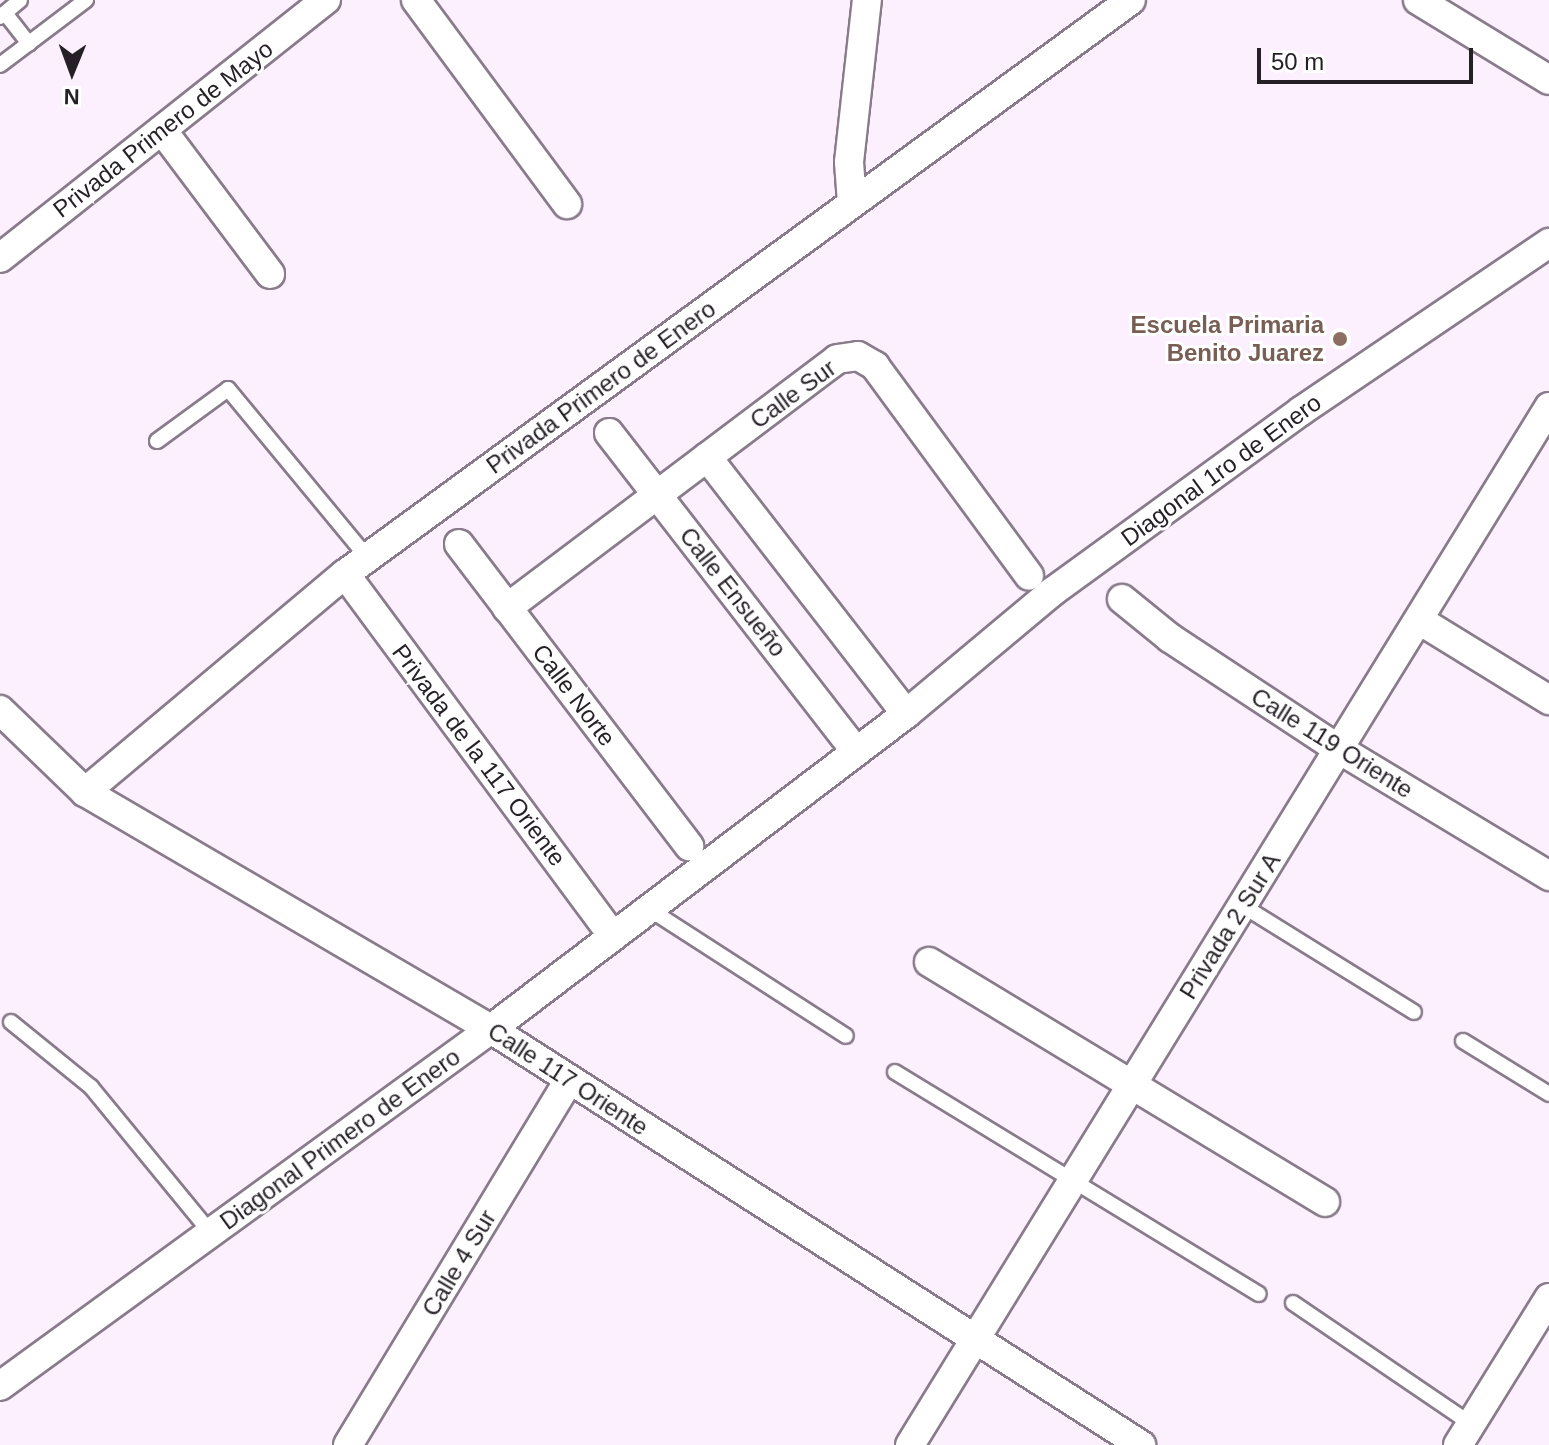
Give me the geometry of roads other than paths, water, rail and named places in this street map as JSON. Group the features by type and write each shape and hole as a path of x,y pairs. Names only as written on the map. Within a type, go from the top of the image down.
{"street":[{"name":"Privada Primero de Mayo","path":"0,258 326,0"},
{"path":"416,0 567,204"},
{"path":"852,203 849,162 867,0"},
{"name":"Privada Primero de Enero","path":"85,792 356,565 1131,0"},
{"path":"1418,0 1549,80"},
{"path":"162,130 270,274"},
{"name":"Diagonal 1ro de Enero","path":"906,714 1064,583 1301,411 1549,243"},
{"name":"Calle Sur","path":"507,608 837,359 858,356 875,366 1029,576"},
{"name":"Privada 2 Sur A","path":"910,1445 1549,407"},
{"name":"Calle Ensueño","path":"609,433 856,751"},
{"path":"707,457 906,714"},
{"name":"Calle Norte","path":"459,544 689,846"},
{"name":"Privada de la 117 Oriente","path":"356,565 613,936"},
{"name":"Calle 119 Oriente","path":"1122,599 1170,638 1337,748 1549,876"},
{"path":"1419,620 1549,700"},
{"name":"Calle 117 Oriente","path":"0,710 85,792 491,1029 1141,1445"},
{"name":"Diagonal Primero de Enero","path":"0,1386 491,1029 906,714"},
{"path":"929,962 1325,1202"},
{"name":"Calle 4 Sur","path":"348,1445 569,1080"},
{"path":"1464,1435 1549,1298"}],"lane":[{"path":"20,0 3,15 29,44"},
{"path":"0,65 86,0"},
{"path":"157,441 228,389 356,565"},
{"path":"1243,906 1414,1012"},
{"path":"649,909 846,1036"},
{"path":"11,1022 91,1087 211,1233"},
{"path":"1463,1041 1549,1094"},
{"path":"895,1072 1259,1294"},
{"path":"1293,1303 1464,1435"}],"place":[{"name":"Escuela Primaria Benito Juarez","path":"1340,339"}]}
